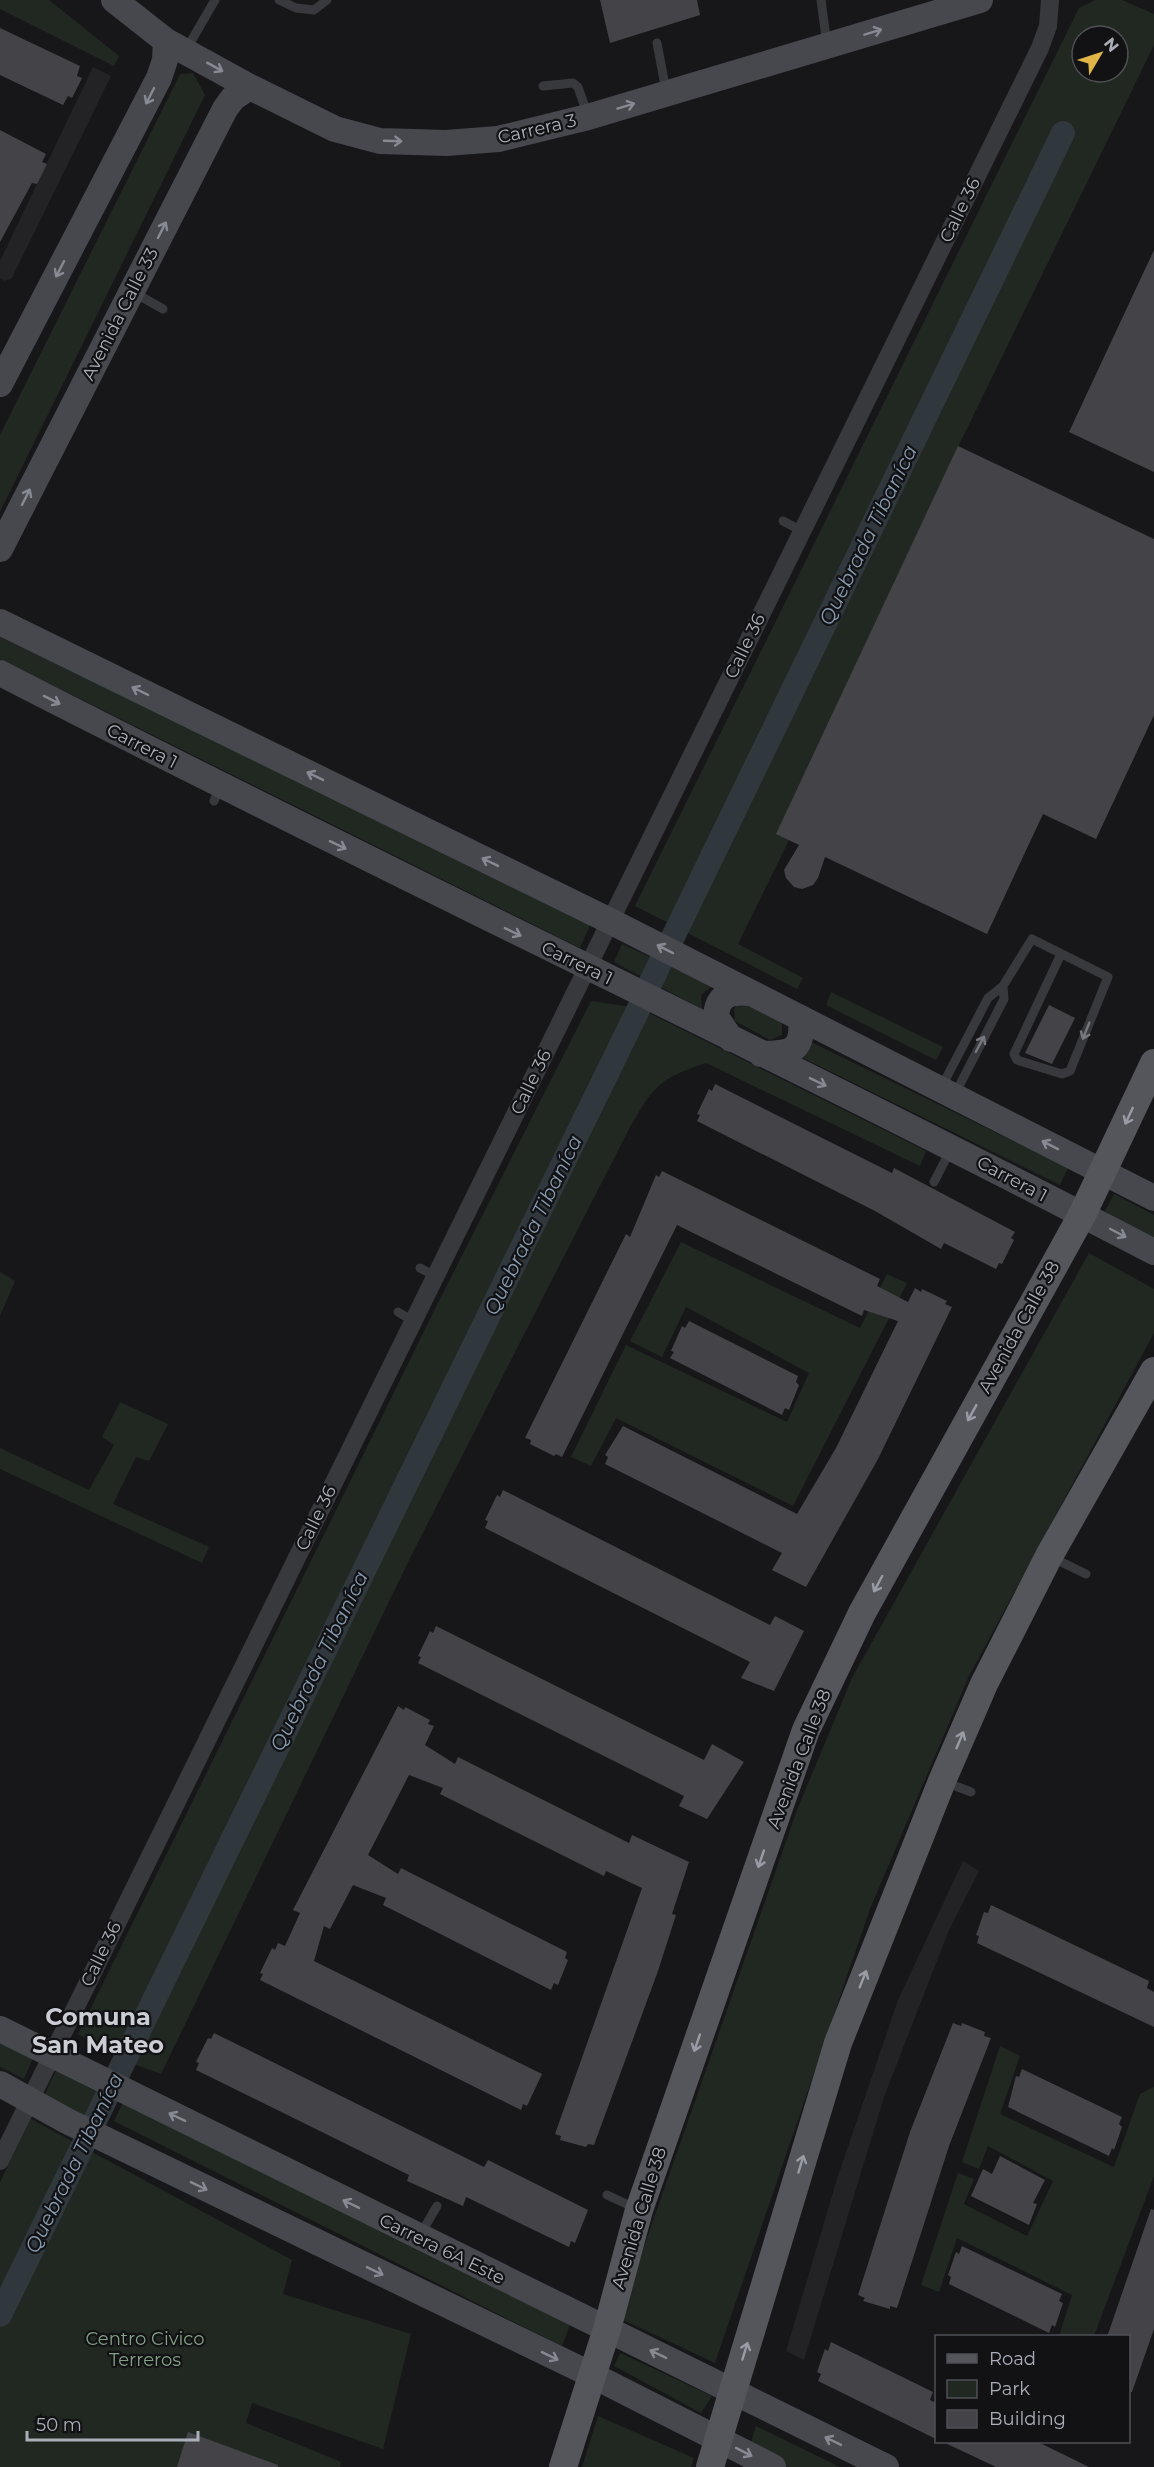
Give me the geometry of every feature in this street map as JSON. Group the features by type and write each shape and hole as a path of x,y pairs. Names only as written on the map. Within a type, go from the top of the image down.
{"main road":[{"name":"Avenida Calle 38","path":"563,2467 607,2329 639,2210 806,1730 862,1613 1082,1215 1154,1063"},
{"path":"710,2467 838,2043 942,1781 984,1684 1049,1556 1154,1371"}],"street":[{"name":"Carrera 3","path":"114,0 176,46 250,87 335,129 380,141 446,143 498,139 588,117 980,0"},
{"name":"Calle 36","path":"0,2161 406,1316 587,968 1040,48 1048,26 1050,0"},
{"path":"0,384 159,78 165,60 176,46"},
{"name":"Avenida Calle 33","path":"0,549 225,109 233,98 250,87"},
{"path":"0,622 610,921 1154,1198"},
{"name":"Carrera 1","path":"0,674 217,794 587,968 952,1147 1154,1252"},
{"path":"731,1039 716,1017 719,1002 725,994 750,993"},
{"path":"761,1054 781,1054 794,1050 801,1038 801,1018"},
{"name":"Carrera 6A Este","path":"0,2029 886,2467"},
{"path":"0,2084 109,2142 592,2375 773,2467"}],"lane":[{"path":"176,46 215,0"},
{"path":"279,0 296,8 314,10 327,0"},
{"path":"821,0 827,45"},
{"path":"657,43 667,94"},
{"path":"543,86 573,83 588,117"},
{"path":"131,291 162,309"},
{"path":"783,521 802,531"},
{"path":"947,1093 988,998 1003,986 1032,939 1108,977 1070,1071 1062,1074 1017,1060 1014,1054 1061,954"},
{"path":"947,1093 1004,999 1003,986"},
{"path":"934,1182 952,1147"},
{"path":"1049,1556 1086,1574"},
{"path":"942,1781 971,1792"},
{"path":"607,2195 639,2210"},
{"path":"419,2238 437,2206"}],"shaded area":[{"path":"93,67 111,76 12,278 5,281 0,278 0,261"},
{"path":"963,1861 979,1871 949,1930 884,2097 804,2360 786,2351 837,2179 898,2000"}],"green space":[{"path":"0,0 49,0 119,56 114,66 0,9"},
{"path":"1095,0 1122,0 1154,14 1154,45 958,447 777,834 789,840 738,944 803,978 797,989 635,906 1070,26 1070,84 1130,84 1130,24 1071,24 1079,8"},
{"path":"193,73 205,95 0,512 0,435 180,74"},
{"path":"0,636 590,925 580,948 0,659"},
{"path":"622,944 712,986 701,995 702,1009 614,962"},
{"path":"831,992 943,1047 936,1060 826,1005"},
{"path":"591,1001 639,1008 926,1151 920,1166 706,1063 677,1074 652,1093 629,1129 411,1556 161,2074 125,2061 78,2034 436,1307"},
{"path":"746,1002 782,1021 782,1035 770,1040 735,1021 734,1009 738,1003"},
{"path":"811,1042 1068,1168 1060,1185 803,1058"},
{"path":"1114,1194 1154,1215 1154,1239 1104,1213"},
{"path":"681,1242 860,1328 887,1274 907,1283 793,1506 616,1418 591,1466 571,1457 626,1345 787,1422 809,1373 686,1307 662,1357 630,1341"},
{"path":"1089,1253 1154,1289 1154,1333 969,1676 870,1909 715,2363 619,2318 797,1810 852,1678"},
{"path":"0,1272 15,1281 0,1316"},
{"path":"120,1402 168,1424 149,1461 136,1457 113,1504 209,1547 202,1563 0,1469 0,1448 89,1490 114,1445 102,1437"},
{"path":"0,2042 33,2058 24,2079 0,2067"},
{"path":"1000,2046 1020,2056 1000,2114 1114,2167 1140,2094 1154,2087 1154,2176 1094,2335 1059,2335 1072,2295 957,2238 939,2292 921,2285 958,2173 974,2179 964,2204 1027,2236 1053,2181 988,2146 979,2169 962,2162"},
{"path":"56,2071 97,2092 83,2121 42,2100"},
{"path":"127,2094 570,2325 562,2346 114,2121"},
{"name":"Centro Civico Terreros","path":"31,2119 292,2260 283,2294 411,2334 383,2449 252,2403 246,2423 341,2462 340,2467 0,2467 0,2182"},
{"path":"620,2353 712,2396 701,2413 614,2366"},
{"path":"598,2416 694,2458 691,2467 582,2467"},
{"path":"756,2426 840,2467 785,2467 749,2449"}],"building":[{"path":"600,0 697,0 700,15 610,43"},
{"path":"0,28 80,66 77,76 82,78 72,98 68,96 63,105 0,75"},
{"path":"0,130 46,154 42,162 47,164 37,184 32,183 0,242"},
{"path":"1154,250 1154,472 1069,432"},
{"path":"958,446 1154,539 1154,715 1096,839 1043,814 987,934 825,857 818,878 813,885 802,889 794,887 786,878 784,870 799,845 776,834"},
{"path":"1049,1005 1075,1018 1052,1064 1025,1053"},
{"path":"715,1084 892,1173 894,1168 1015,1232 1011,1238 1014,1240 1002,1264 999,1263 996,1269 944,1243 941,1249 875,1211 697,1121 700,1115 697,1114 709,1089 712,1091"},
{"path":"662,1171 880,1279 877,1286 908,1302 915,1288 947,1301 945,1304 952,1307 878,1459 806,1587 772,1570 782,1553 605,1464 608,1457 605,1455 623,1426 797,1514 836,1448 898,1321 864,1310 862,1316 677,1225 562,1457 556,1454 554,1456 530,1444 531,1440 525,1438 626,1234 630,1237 656,1175 659,1177"},
{"path":"689,1321 798,1376 796,1382 799,1385 789,1410 785,1408 782,1415 670,1358 682,1326 685,1328"},
{"path":"503,1490 770,1625 775,1616 804,1631 774,1691 741,1678 750,1662 485,1528 488,1521 485,1520 497,1495 500,1497"},
{"path":"436,1626 704,1760 712,1744 744,1762 707,1819 679,1806 684,1796 418,1663 421,1657 418,1656 430,1631 433,1633"},
{"path":"398,1706 404,1710 405,1707 430,1720 428,1724 434,1726 425,1745 455,1764 458,1757 629,1843 632,1835 689,1862 672,1914 676,1915 658,1971 594,2145 588,2144 586,2147 560,2140 561,2136 555,2134 642,1888 606,1871 604,1876 440,1794 443,1788 409,1775 368,1855 398,1874 401,1868 567,1952 565,1958 568,1960 558,1985 554,1983 551,1990 383,1905 386,1898 353,1885 330,1929 324,1926 314,1961 542,2074 527,2106 523,2104 521,2110 260,1980 263,1974 260,1973 272,1948 275,1950 278,1943 285,1946 300,1913 293,1910"},
{"path":"991,1905 1149,1981 1147,1988 1154,1992 1154,2027 977,1943 979,1936 976,1935 984,1912 988,1913"},
{"path":"953,2023 961,2026 962,2023 985,2032 984,2036 991,2038 949,2146 897,2308 890,2306 890,2309 863,2301 865,2298 858,2295 910,2132"},
{"path":"214,2033 484,2167 488,2160 588,2210 575,2243 571,2241 569,2247 466,2197 463,2206 407,2181 409,2175 196,2070 199,2063 196,2062 208,2038 211,2039"},
{"path":"1022,2069 1122,2117 1119,2124 1122,2127 1114,2150 1112,2148 1109,2156 1008,2107 1016,2076 1019,2077"},
{"path":"1000,2156 1045,2180 1033,2203 1037,2204 1029,2225 971,2196 983,2169 992,2174"},
{"path":"1151,2209 1154,2210 1154,2329 1132,2392 1130,2392 1130,2335 1108,2335"},
{"path":"962,2246 1062,2294 1059,2301 1063,2303 1055,2327 1052,2325 1049,2333 949,2284 951,2277 948,2275 956,2252 959,2254"},
{"path":"831,2342 933,2392 930,2400 935,2402 935,2439 818,2381 821,2374 817,2372 825,2349 828,2351"},
{"path":"188,2432 278,2465 278,2467 177,2467"},
{"path":"945,2443 1040,2443 1089,2467 996,2467"}],"waterway":[{"name":"Quebrada Tibaníca","path":"673,937 1063,133"},
{"name":"Quebrada Tibaníca","path":"650,984 661,961"},
{"name":"Quebrada Tibaníca","path":"0,2315 639,1008"}],"district":[{"name":"Comuna San Mateo","path":"98,2030"}]}
